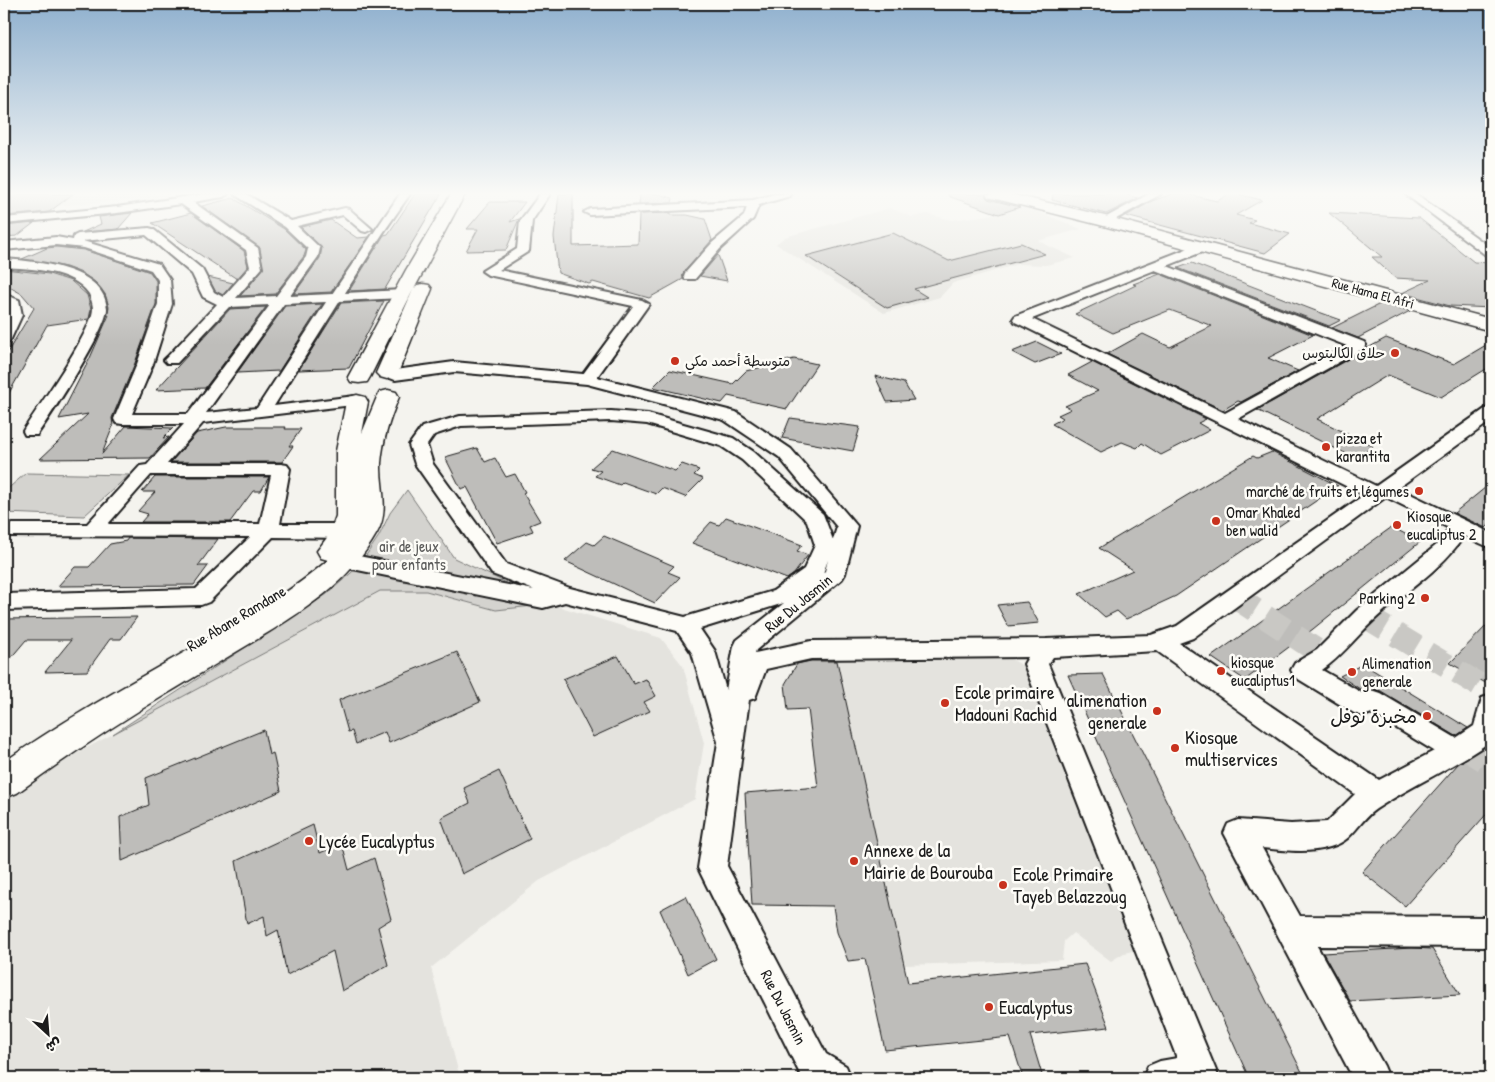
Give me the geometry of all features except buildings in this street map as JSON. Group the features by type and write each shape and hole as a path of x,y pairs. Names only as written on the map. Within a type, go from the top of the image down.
{"street":[{"path":"4,246 20,244"},
{"path":"82,244 154,267 164,280 165,304 145,364 122,419 196,418 286,409 354,392 379,373 390,382"},
{"path":"170,244 198,272 208,294 225,303 402,294"},
{"path":"172,360 256,268 252,248 247,244"},
{"path":"152,470 196,418 312,257 314,248 310,244"},
{"path":"263,411 338,298 370,244"},
{"path":"4,530 347,531 351,502 348,450 354,392 402,294 430,244"},
{"path":"4,782 82,728 311,590 342,560 365,531 371,515 373,502 369,456 380,415 390,382 427,283 445,244"},
{"path":"524,244 523,251 488,271 642,304 587,379"},
{"path":"690,276 718,244"},
{"name":"Rue Hama El Afri","path":"1194,244 1491,325"},
{"path":"1479,244 1491,253"},
{"path":"1203,247 1020,319 1226,419 1491,541"},
{"path":"4,263 50,269 78,277 92,287 98,296 100,309 92,332 31,431"},
{"path":"1156,266 1359,345 1226,419"},
{"path":"4,298 14,303 15,315 4,339"},
{"name":"Rue Du Jasmin","path":"390,382 430,369 454,367 587,379 730,416 785,453 847,526 834,574 745,646 712,868 814,1066 834,1078"},
{"path":"732,734 757,662 811,650 1046,648 1153,644 1185,632 1364,506 1491,413"},
{"path":"611,416 648,419 727,442 748,456 816,518 825,545 812,573 781,596 685,625 565,594 499,569 424,464 418,445 428,431 460,421 611,416"},
{"path":"4,602 201,597 269,530 281,470 146,470 92,530"},
{"path":"1457,751 1371,700 1363,706 1303,670 1325,656 1365,616 1446,548 1461,526"},
{"name":"Rue Abane Ramdane","path":"4,759 104,694 284,590 315,567 347,531"},
{"path":"342,560 543,600 565,594"},
{"path":"685,625 703,651 732,734"},
{"path":"1159,641 1377,794"},
{"path":"1046,648 1036,664 1040,678 1201,1075 1160,1078"},
{"path":"1372,1078 1238,833 1308,838 1322,837 1338,831 1359,806 1377,794 1457,751 1486,732 1491,705"},
{"path":"1292,931 1491,932"}],"shaded area":[{"path":"777,244 1046,244 1075,258 1046,265 1018,264 953,283 940,297 884,313"},
{"name":"Lycée Eucalyptus","path":"380,591 426,591 496,610 551,604 661,638 683,666 704,743 695,799 539,881 431,968 460,1078 4,1078 4,801 53,766"},
{"name":"Ecole Primaire Tayeb Belazzoug","path":"835,652 1001,653 1032,671 1145,948 1124,953 1111,961 1073,933 1064,941 1062,960 904,965 901,951 891,951"}],"green space":[{"path":"26,473 129,475 84,516 4,513 4,492"},
{"name":"air de jeux pour enfants","path":"407,490 454,558 551,604 496,610 426,591 380,591 113,734 327,594 359,566 379,536 390,513"}],"tunnel":[{"path":"1237,598 1235,597 1325,656"},
{"path":"1365,616 1491,692"},
{"path":"1464,747 1491,764"}],"place":[{"name":"حلاق الكاليتوس","path":"1395,353"},
{"name":"متوسطة أحمد مكي","path":"675,361"},
{"name":"pizza et karantita","path":"1326,447"},
{"name":"marché de fruits et légumes","path":"1419,491"},
{"name":"Omar Khaled ben walid","path":"1216,521"},
{"name":"Kiosque eucaliptus 2","path":"1397,525"},
{"name":"Parking 2","path":"1425,598"},
{"name":"kiosque eucaliptus1","path":"1221,671"},
{"name":"Alimenation generale","path":"1352,672"},
{"name":"Ecole primaire Madouni Rachid","path":"945,703"},
{"name":"alimenation generale","path":"1157,711"},
{"name":"مخبزة نوفل","path":"1427,716"},
{"name":"Kiosque multiservices","path":"1175,748"},
{"name":"Lycée Eucalyptus","path":"309,841"},
{"name":"Annexe de la Mairie de Bourouba","path":"854,861"},
{"name":"Ecole Primaire Tayeb Belazzoug","path":"1003,885"},
{"name":"Eucalyptus","path":"989,1007"}]}
